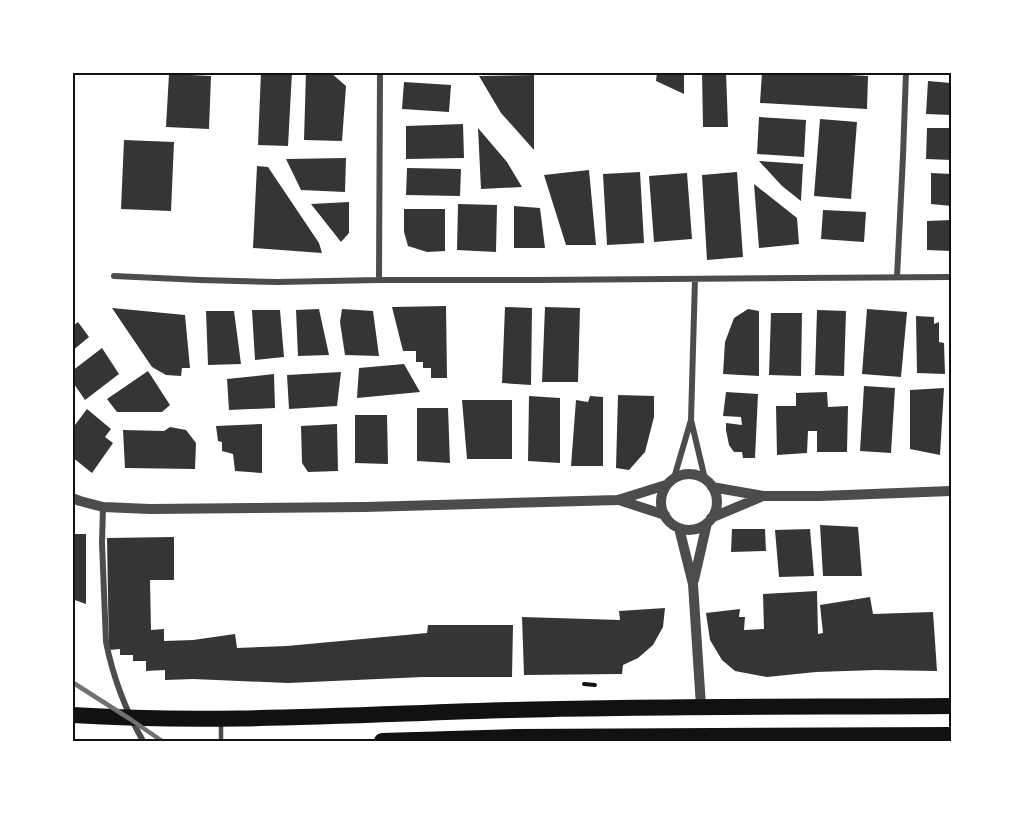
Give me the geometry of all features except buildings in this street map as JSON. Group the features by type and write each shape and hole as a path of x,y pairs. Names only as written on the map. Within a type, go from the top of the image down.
{"highway":[{"path":"72,715 130,719 221,719 701,706 951,706"},
{"path":"382,741 516,737 951,735"}],"street":[{"path":"380,72 380,280"},
{"path":"897,277 906,72"},
{"path":"114,276 278,282 951,277"},
{"path":"695,279 691,420 670,481 663,492 662,508 674,525 679,528 694,529 763,496"},
{"path":"691,420 717,503 709,520 693,584"},
{"path":"72,498 103,507 150,509 365,507 618,500 670,481 682,474 698,475 709,483 763,496 951,491"},
{"path":"618,500 665,515"},
{"path":"103,507 106,642 109,658 130,719 143,741"},
{"path":"679,528 693,584 701,706"}],"lane":[{"path":"221,719 221,741"}],"path":[{"path":"584,684 596,685"}],"railway":[{"path":"72,682 162,741"}]}
